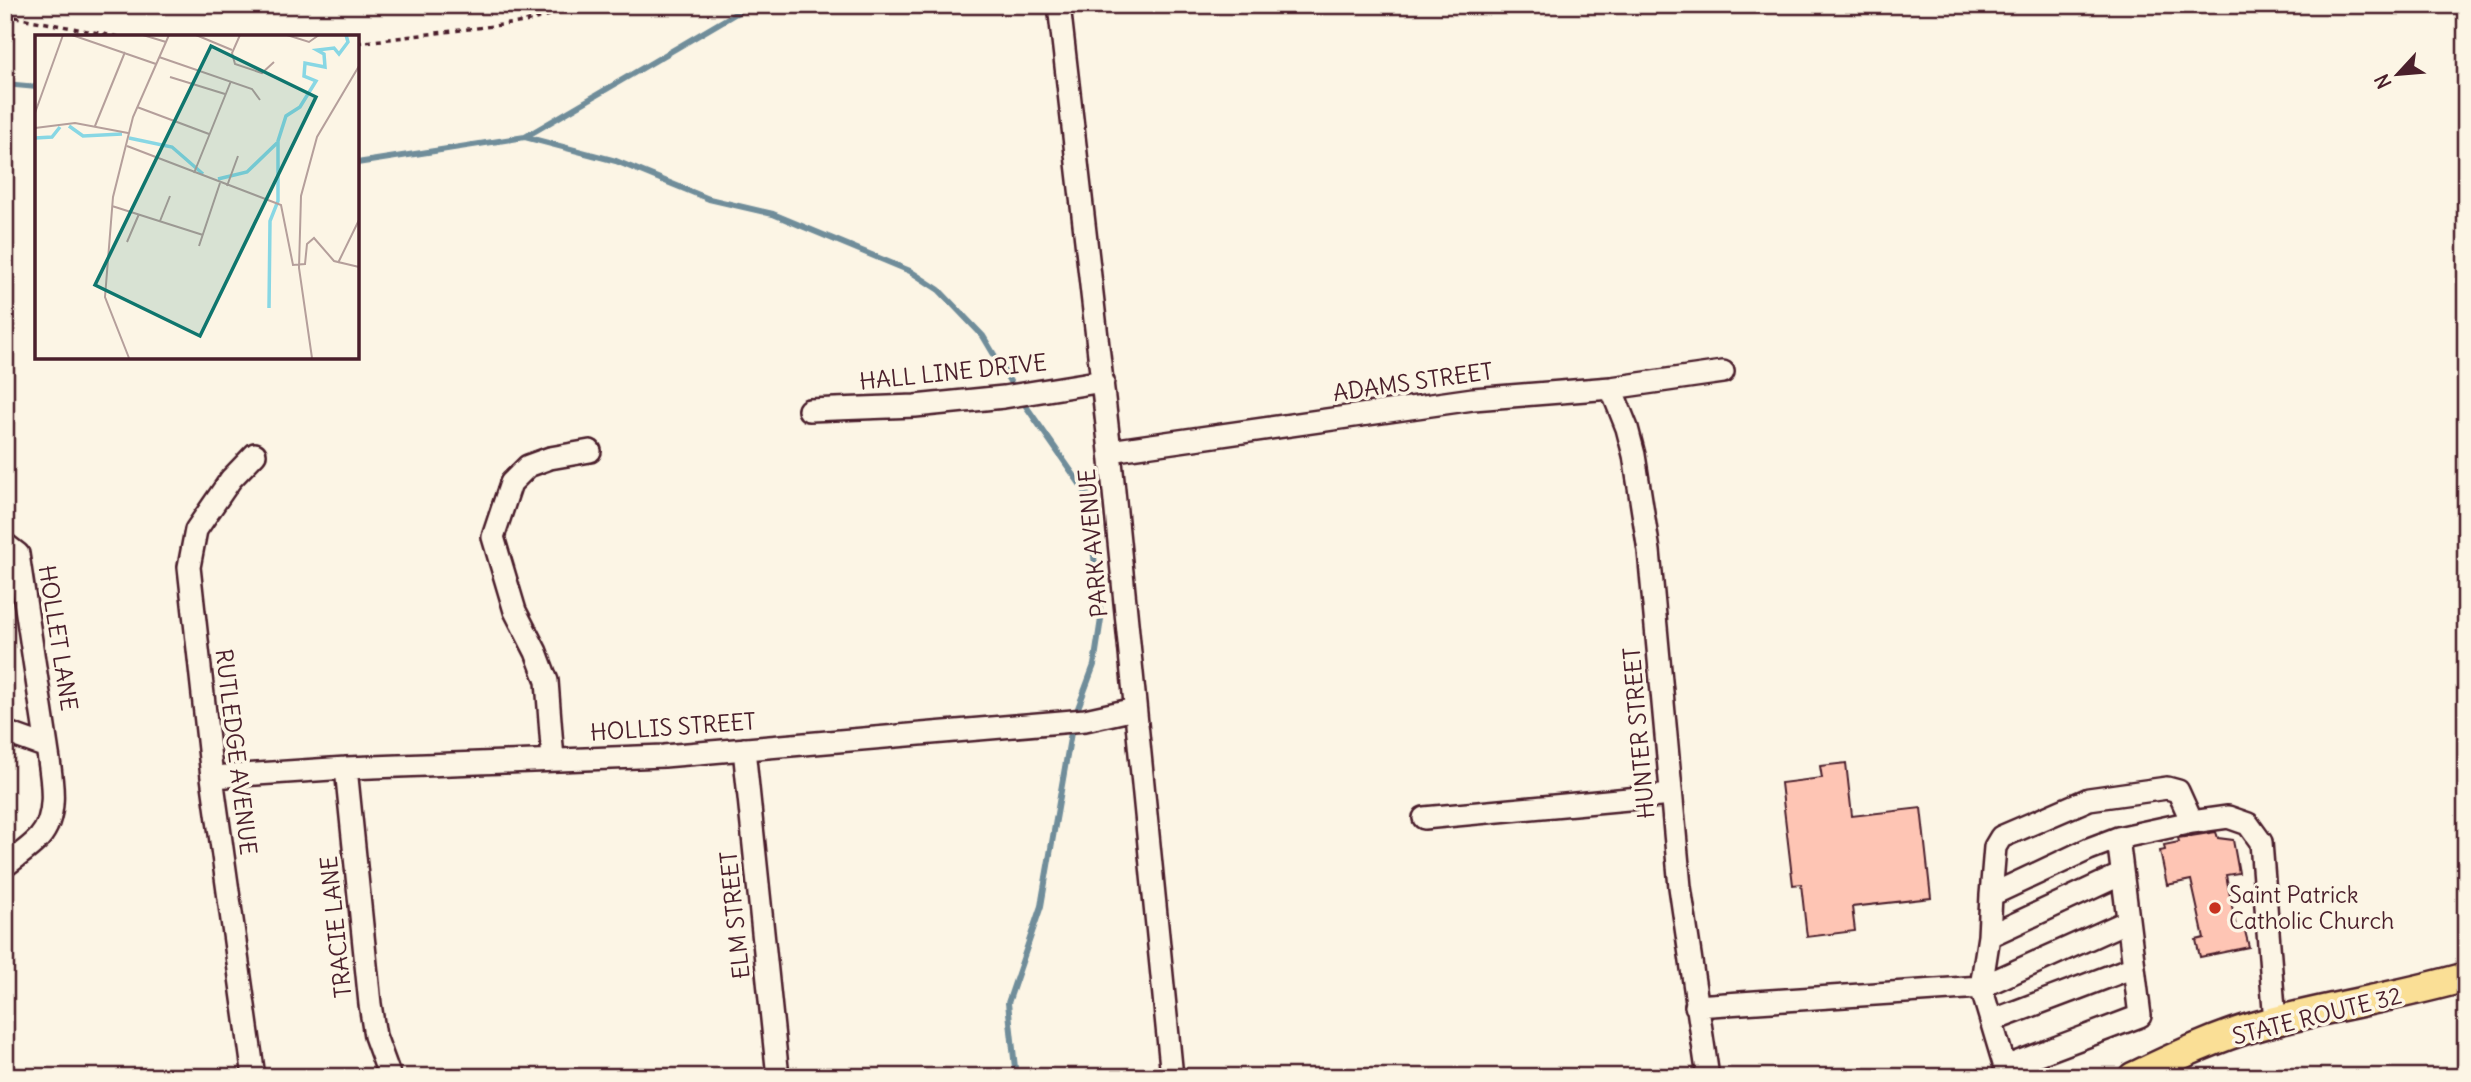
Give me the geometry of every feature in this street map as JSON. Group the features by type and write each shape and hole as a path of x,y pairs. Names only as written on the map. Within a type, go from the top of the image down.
{"main road":[{"name":"STATE ROUTE 32","path":"2133,1077 2180,1054 2255,1027 2420,991 2466,977"}],"street":[{"name":"PARK AVENUE","path":"1059,5 1103,382 1172,1077"},
{"name":"ADAMS STREET","path":"1110,452 1473,398 1611,388 1723,372"},
{"name":"HALL LINE DRIVE","path":"808,410 915,406 1103,382"},
{"name":"HUNTER STREET","path":"1611,388 1627,428 1634,455 1649,551 1680,887 1708,1077"},
{"path":"553,760 547,681 515,611 493,537 511,483 528,466 550,458 590,451"},
{"name":"RUTLEDGE AVENUE","path":"254,1077 212,777 189,567 196,530 231,479 255,454"},
{"name":"HOLLET LANE","path":"5,544 18,554 51,774 52,813 41,836 5,866"},
{"name":"HOLLIS STREET","path":"212,777 346,768 664,756 1085,720 1135,709"},
{"path":"5,732 47,747"},
{"name":"ELM STREET","path":"744,749 778,1077"},
{"name":"TRACIE LANE","path":"346,768 375,1036 390,1077"},
{"path":"2118,838 2140,1016 2005,1067 1981,987 1989,936 1995,847 2001,836 2089,799 2167,788 2178,791 2192,822"},
{"path":"1424,818 1671,795"},
{"path":"1991,895 2118,838 2228,817 2248,824 2261,842 2275,1022"},
{"path":"1989,936 2122,874"},
{"path":"1696,1006 1981,987 2128,921"},
{"path":"1991,1021 2134,967"}],"path":[{"path":"359,43 525,22 585,5"},
{"path":"5,15 109,35"}],"building":[{"path":"1846,763 1852,816 1921,808 1931,898 1852,907 1855,931 1807,937 1801,884 1793,885 1781,783 1822,778 1820,766"},
{"name":"Saint Patrick Catholic Church","path":"2216,832 2218,838 2233,840 2239,873 2226,875 2237,932 2245,931 2249,947 2200,957 2196,940 2204,938 2191,880 2167,885 2160,851 2165,850 2164,845 2179,842 2178,838"}],"waterway":[{"path":"359,163 525,137 750,5"},
{"path":"5,84 35,87"},
{"path":"525,137 616,161 709,199 773,214 910,271 939,290 983,336 1015,390"},
{"path":"1021,399 1087,494 1101,619 1094,665 1075,716"},
{"path":"1016,1077 1008,1003 1041,906 1072,727"}],"place":[{"name":"Saint Patrick Catholic Church","path":"2215,908"}]}
